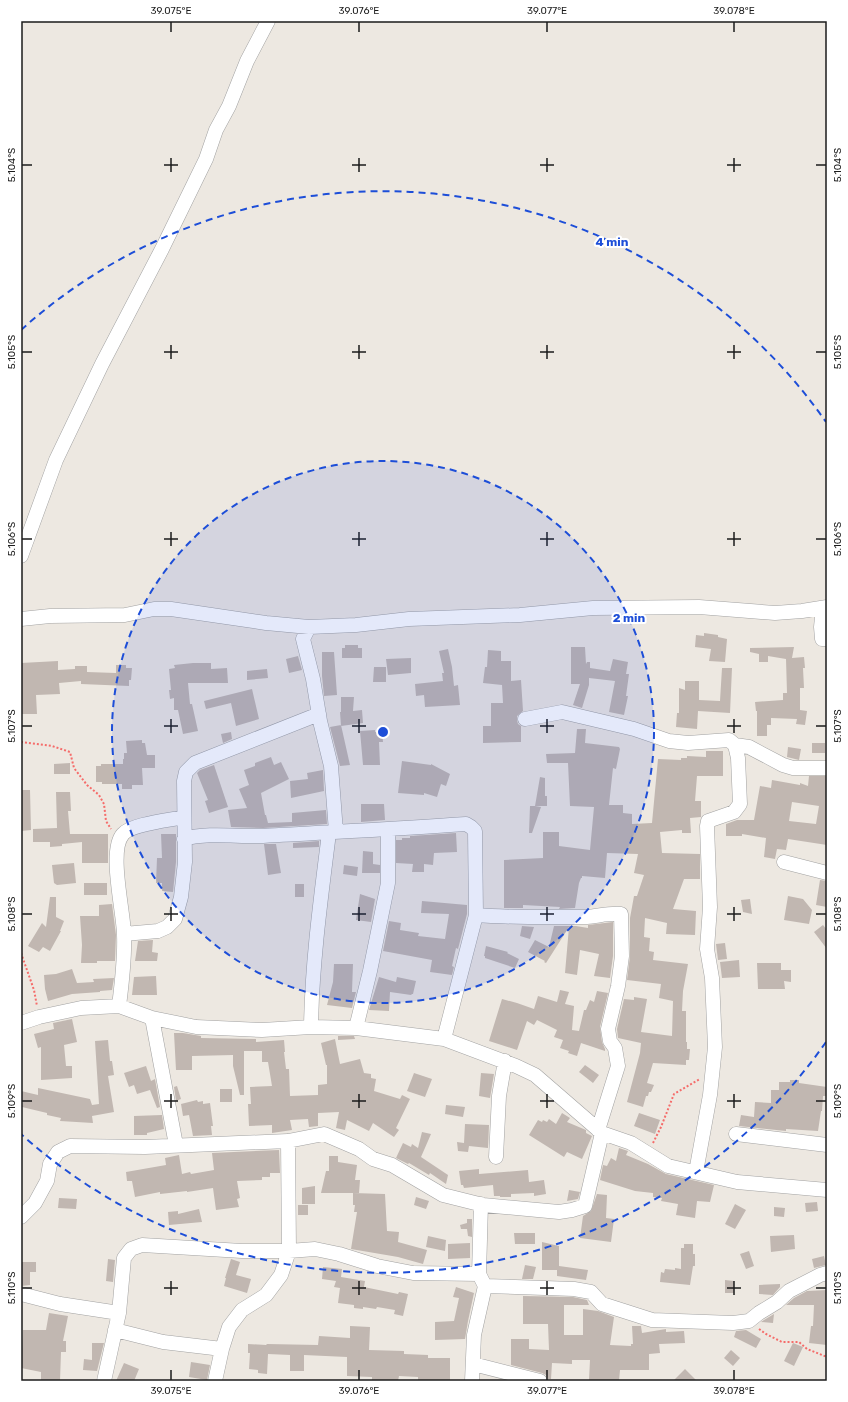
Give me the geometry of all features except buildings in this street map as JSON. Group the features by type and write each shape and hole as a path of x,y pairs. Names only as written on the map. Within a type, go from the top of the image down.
{"street":[{"path":"21,556 56,460 102,364 162,249 202,166 216,130 229,106 247,61 268,21"},
{"path":"21,619 50,616 125,615 154,609 171,609 259,622 309,627 356,625 409,619 520,615 593,608 699,607 775,613 825,608 821,627 822,639 827,639"},
{"path":"309,627 303,639 331,766 333,832 319,920 312,991 311,1027"},
{"path":"525,719 562,712 634,729 669,741 688,743 729,740 735,745 749,747 783,765 793,768 827,768"},
{"path":"124,934 158,931 167,927 175,919 184,880 184,781 186,772 195,764 319,714"},
{"path":"696,1172 710,1095 711,1072 715,1047 712,978 706,949 710,907 707,826 708,821 734,812 740,804 738,758 735,745"},
{"path":"119,1006 123,971 124,934 119,902 118,840 124,832 143,825 184,817"},
{"path":"184,839 196,836 243,837 388,830 466,824 471,826 475,831 476,915 444,1039"},
{"path":"356,1028 370,971 388,883 388,830"},
{"path":"784,862 827,873"},
{"path":"21,1217 35,1203 47,1181 50,1164 58,1152 70,1146 116,1147 288,1141 324,1134 359,1149 373,1159 392,1165 443,1195 481,1204 559,1212 585,1206 600,1131 618,1066 615,1048 610,1041 608,1029 618,986 622,956 621,914 610,913 582,917 504,917 476,915"},
{"path":"21,1024 39,1017 81,1008 119,1006 152,1018 196,1028 262,1030 311,1027 356,1028 444,1039 505,1061 535,1075 600,1131 631,1143 668,1166 737,1182 827,1190"},
{"path":"152,1018 176,1145"},
{"path":"496,1157 499,1096 505,1061"},
{"path":"736,1134 827,1145"},
{"path":"215,1381 222,1349 229,1327 242,1310 266,1295 281,1275 288,1251 288,1141"},
{"path":"472,1381 474,1335 482,1280 481,1204"},
{"path":"104,1381 119,1313 124,1258 131,1249 142,1245 242,1251 288,1251 315,1249 339,1254 376,1266 413,1273 591,1292 602,1304 652,1320 750,1321 759,1313 777,1302 789,1290 827,1273"},
{"path":"21,1294 60,1304 119,1313"},
{"path":"115,1330 163,1342 222,1349"},
{"path":"473,1364 540,1381"}],"path":[{"path":"21,742 52,746 70,752 74,768 87,785 99,794 104,804 106,820 112,830 124,832"},
{"path":"21,953 34,990 39,1017"},
{"path":"648,1153 661,1127 674,1094 711,1072"},
{"path":"750,1321 766,1334 782,1342 799,1342 807,1349 827,1358"}]}
